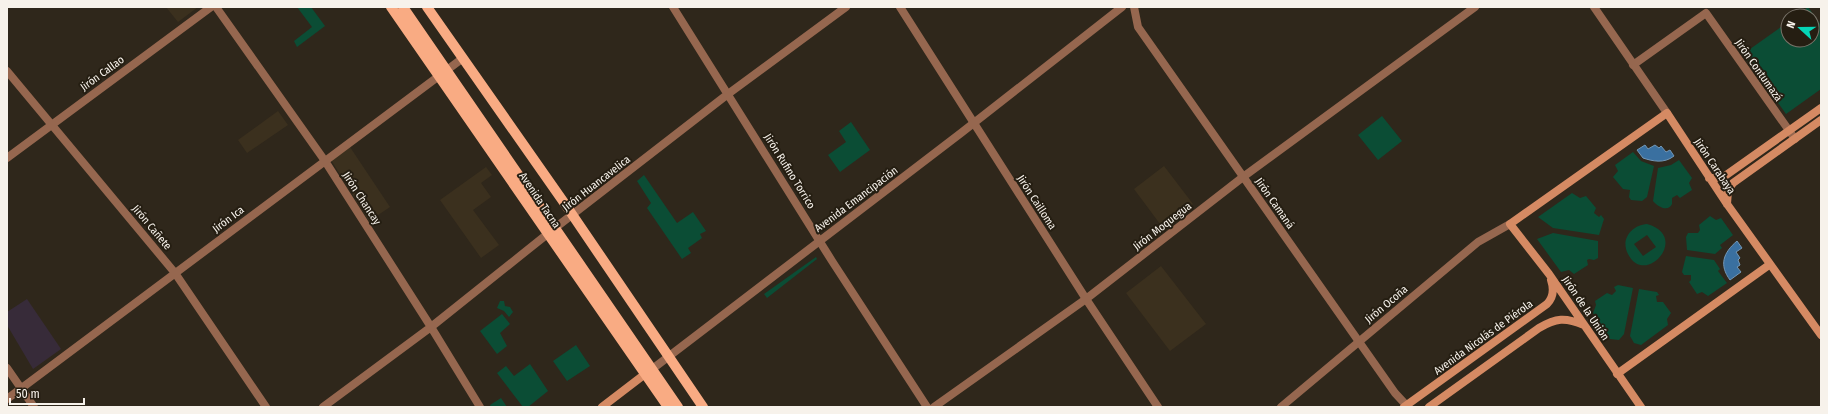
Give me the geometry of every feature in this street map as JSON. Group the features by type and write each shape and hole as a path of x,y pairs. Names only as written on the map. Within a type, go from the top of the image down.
{"main road":[{"name":"Avenida Tacna","path":"391,7 443,73"},
{"name":"Avenida Tacna","path":"403,7 443,73 648,372 668,407"},
{"name":"Avenida Tacna","path":"427,7 574,213 703,407"},
{"path":"1709,178 1722,178 1821,108"},
{"path":"1510,224 1667,113"},
{"name":"Jirón Carabaya","path":"1667,113 1727,204 1821,335"},
{"path":"1727,204 1728,191 1733,183 1821,120"},
{"name":"Jirón de la Unión","path":"1510,224 1549,274 1641,407"},
{"path":"1617,374 1769,264"},
{"name":"Avenida Nicolás de Piérola","path":"1406,406 1547,304 1553,296 1554,289 1549,274"},
{"path":"1429,407 1539,328 1550,322 1562,319 1584,325"},
{"name":"Avenida Tacna","path":"648,372 678,407"},
{"name":"Avenida Emancipación","path":"602,407 648,372"}],"street":[{"name":"Jirón Callao","path":"7,158 211,7"},
{"name":"Jirón Chancay","path":"216,7 325,161 432,326 480,407"},
{"name":"Jirón Rufino Torrico","path":"673,7 927,407"},
{"name":"Jirón Huancavelica","path":"323,407 432,326 551,230 728,94 846,7"},
{"name":"Jirón Cailloma","path":"900,7 1086,299 1158,407"},
{"name":"Avenida Emancipación","path":"648,372 974,123 1122,7"},
{"name":"Jirón Camaná","path":"1134,7 1138,26 1395,393 1406,406"},
{"name":"Jirón Moquegua","path":"934,407 1086,299 1243,177 1475,7"},
{"name":"Jirón Carabaya","path":"1594,7 1667,113"},
{"name":"Jirón Contumazá","path":"1634,65 1706,13 1795,139"},
{"name":"Jirón Ica","path":"7,399 462,58"},
{"name":"Jirón Cañete","path":"7,71 53,124 175,272 266,407"},
{"name":"Jirón Ocoña","path":"1281,407 1478,242 1510,224"},
{"path":"7,368 20,389 34,407"}],"shaded area":[{"path":"166,7 198,7 178,22"},
{"path":"278,111 288,125 247,153 238,140"},
{"path":"350,147 390,207 369,221 331,160"},
{"path":"1164,166 1193,204 1163,228 1134,189"},
{"path":"486,167 492,175 481,183 491,197 473,210 499,245 481,258 440,200"},
{"path":"1161,266 1206,324 1170,351 1126,293"},
{"path":"27,299 61,349 33,369 7,325 7,312"}],"green space":[{"path":"297,7 311,7 325,26 297,47 294,41 312,27"},
{"path":"1820,24 1821,89 1786,114 1743,54 1780,28 1780,48 1820,48"},
{"path":"1382,116 1402,141 1378,160 1358,135"},
{"path":"851,122 870,150 840,172 828,155 846,142 839,131"},
{"path":"1633,152 1641,161 1654,166 1647,197 1642,201 1631,200 1629,197 1630,190 1623,189 1613,177 1618,171 1615,165"},
{"path":"1679,160 1692,178 1689,183 1692,190 1680,198 1677,195 1672,198 1672,204 1670,207 1662,208 1653,201 1658,168 1671,165"},
{"path":"644,175 677,223 693,212 706,231 700,234 702,238 688,248 691,253 682,259 647,208 651,203 637,181"},
{"path":"1572,193 1580,198 1586,196 1596,208 1594,213 1599,217 1601,215 1604,219 1599,235 1553,228 1538,217"},
{"path":"1710,216 1716,220 1721,218 1733,235 1720,245 1722,248 1715,254 1687,250 1686,237 1688,233 1698,233 1700,230 1699,225"},
{"path":"1647,224 1660,230 1665,239 1665,248 1660,256 1653,263 1644,265 1636,263 1628,254 1625,243 1632,230","holes":["1647,235 1656,247 1643,256 1634,244"]},
{"path":"1553,233 1598,241 1598,258 1594,260 1587,260 1588,265 1574,274 1569,270 1561,272 1537,239"},
{"path":"1686,256 1714,260 1720,269 1718,271 1727,283 1708,296 1702,292 1697,294 1689,282 1691,280 1691,275 1684,275 1682,272"},
{"path":"816,257 817,259 767,298 764,294"},
{"path":"1618,285 1633,288 1624,334 1619,340 1610,339 1593,313 1596,305 1595,301 1607,293 1612,295 1616,291 1614,287"},
{"path":"1639,289 1657,292 1659,295 1656,296 1657,302 1663,302 1671,313 1667,319 1668,325 1641,345 1634,343 1630,336"},
{"path":"500,301 504,301 505,306 510,307 513,312 509,317 504,311 497,308"},
{"path":"502,314 510,324 500,333 507,346 497,354 480,331"},
{"path":"576,345 590,366 567,381 553,361"},
{"path":"530,364 548,391 528,407 523,407 497,373 506,366 514,376"},
{"path":"501,398 507,407 491,407 490,405"}],"water":[{"path":"1645,145 1648,149 1655,145 1659,148 1661,146 1666,152 1670,150 1674,156 1670,159 1662,161 1654,161 1643,158 1637,150"},
{"path":"1737,241 1742,248 1736,252 1740,258 1738,260 1740,265 1737,267 1741,272 1730,280 1724,269 1724,259 1728,250"}]}
